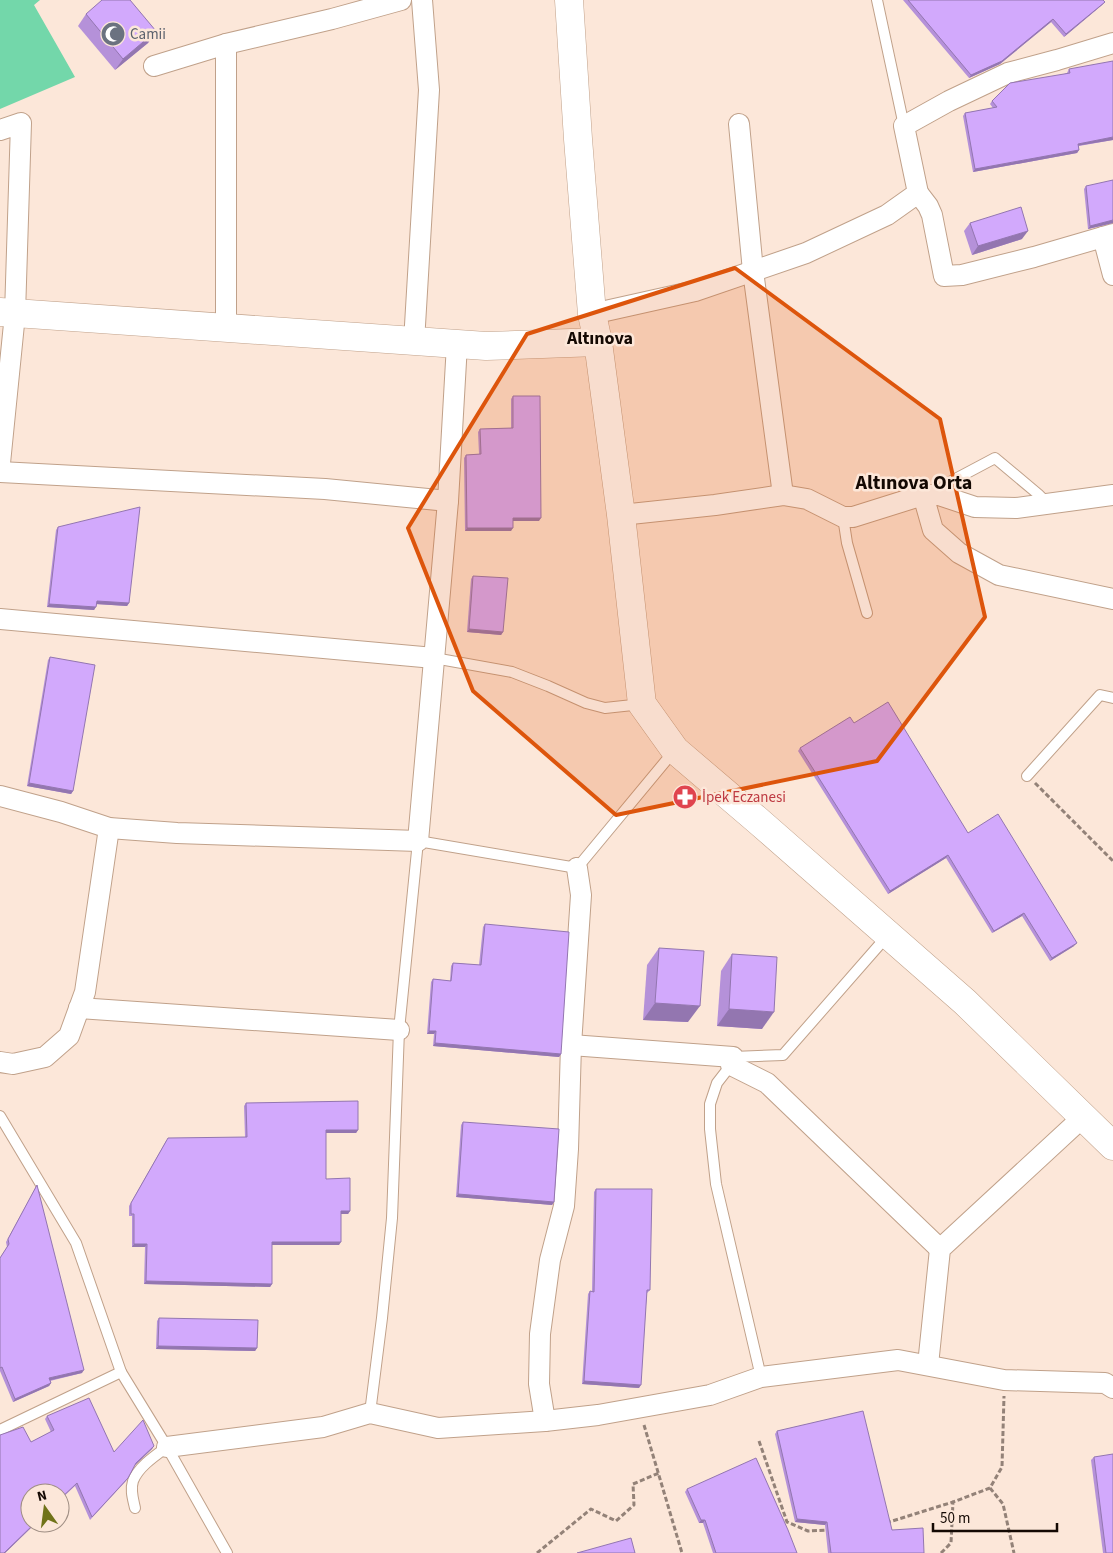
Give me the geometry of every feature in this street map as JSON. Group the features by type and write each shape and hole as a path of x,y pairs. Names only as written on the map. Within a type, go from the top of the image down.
{"street":[{"path":"154,66 226,44 332,19 401,0"},
{"path":"414,342 429,90 422,0"},
{"path":"569,0 592,314 598,342 621,515 642,704 675,750 965,1002 1113,1146"},
{"path":"1113,43 1008,74 949,101 904,126 918,193 932,215 944,276 962,275 1034,257 1108,235 1113,276"},
{"path":"226,44 226,328"},
{"path":"0,130 21,123 0,463"},
{"path":"738,124 753,271 784,495"},
{"path":"592,314 695,291 806,253 888,215 918,193"},
{"path":"8,313 486,346 598,342"},
{"path":"0,796 62,812 109,828 177,833 418,841 448,501 457,344"},
{"path":"0,472 325,489 448,501"},
{"path":"621,515 715,506 784,495 807,499 843,517 853,518 931,495 976,507 1016,508 1113,495"},
{"path":"931,495 933,530 959,553 999,574 1113,599"},
{"path":"0,620 434,658"},
{"path":"0,1062 13,1064 45,1057 69,1036 85,992 109,828"},
{"path":"545,1421 539,1384 540,1334 550,1260 564,1206 568,1149 571,1044 581,895 577,868"},
{"path":"79,1008 399,1030"},
{"path":"571,1044 732,1061 767,1083 940,1249"},
{"path":"928,1365 940,1249 1083,1117"},
{"path":"167,1447 323,1426 370,1413 438,1428 545,1421 598,1415 710,1395 761,1377 898,1360 1004,1380 1105,1383 1113,1388"}],"lane":[{"path":"877,0 904,126"},
{"path":"931,495 946,484 995,458 1048,503"},
{"path":"843,517 847,543 867,613"},
{"path":"434,658 512,672 586,703 605,708 642,704"},
{"path":"1028,776 1100,695 1113,698"},
{"path":"370,1413 392,1218 399,1030 418,841 577,868 675,750"},
{"path":"761,1377 716,1184 710,1130 710,1104 717,1083 732,1061 783,1055 888,935"},
{"path":"0,1116 76,1243 121,1372 167,1447 227,1553"},
{"path":"0,1430 121,1372"},
{"path":"135,1508 131,1494 133,1480 149,1460 167,1447"}],"path":[{"path":"1028,776 1113,861"},
{"path":"882,1524 990,1488 1002,1467 1004,1380"},
{"path":"639,1407 682,1553"},
{"path":"759,1440 787,1522 808,1531 836,1530"},
{"path":"537,1553 591,1509 616,1521 634,1505 633,1484 658,1474"},
{"path":"990,1488 1003,1504 1014,1553"},
{"path":"941,1553 951,1543 952,1502"}],"highlighted area":[{"path":"735,268 940,419 985,617 877,761 616,815 473,691 408,528 527,334"}],"green space":[{"path":"0,0 40,0 34,5 75,77 0,109"}],"building":[{"name":"Camii","path":"102,0 130,0 156,31 123,59 86,14"},
{"path":"908,0 1103,0 1105,2 1066,34 1053,19 1002,61 971,75"},
{"path":"1113,61 1113,137 1078,144 1079,150 975,169 965,113 997,107 992,101 1010,83 1070,73 1069,69"},
{"path":"1113,180 1113,220 1090,226 1086,186"},
{"path":"1021,207 1028,231 978,246 970,223"},
{"path":"513,396 540,396 541,518 513,518 513,528 467,528 466,455 481,454 480,429 513,428"},
{"path":"140,507 129,603 97,601 96,607 49,604 58,527"},
{"path":"473,576 508,578 503,632 469,629"},
{"path":"50,657 95,665 73,791 29,783"},
{"path":"888,702 968,833 998,814 1077,943 1052,958 1024,913 994,931 948,855 890,891 800,748 850,717 854,723"},
{"path":"485,924 569,932 561,1054 435,1043 436,1031 429,1031 433,979 451,981 453,963 481,965"},
{"path":"659,948 704,951 700,1006 655,1003"},
{"path":"732,954 777,957 774,1012 729,1009"},
{"path":"358,1101 358,1130 326,1130 326,1179 350,1178 350,1211 341,1211 341,1242 272,1242 272,1284 146,1281 147,1244 134,1244 134,1214 131,1214 131,1203 168,1138 247,1137 246,1103"},
{"path":"463,1122 559,1129 554,1202 458,1194"},
{"path":"37,1185 84,1370 49,1378 51,1383 15,1399 2,1367 0,1368 0,1258 9,1244 8,1239"},
{"path":"596,1189 652,1189 650,1290 647,1290 641,1385 584,1381 590,1291 594,1292"},
{"path":"159,1318 258,1320 257,1348 158,1346"},
{"path":"89,1398 114,1452 143,1420 154,1446 136,1463 128,1478 92,1517 77,1483 70,1490 70,1483 20,1483 20,1533 25,1533 4,1553 0,1553 0,1435 23,1427 31,1442 54,1430 47,1416"},
{"path":"863,1411 892,1530 923,1528 924,1553 831,1553 827,1522 797,1519 777,1431"},
{"path":"1113,1454 1113,1553 1106,1553 1094,1457"},
{"path":"756,1458 797,1553 716,1553 705,1520 701,1520 687,1489"},
{"path":"631,1538 635,1553 577,1553"}],"place":[{"name":"Camii","path":"113,34"},
{"name":"İpek Eczanesi","path":"685,797"}],"district":[{"name":"Altınova","path":"600,338"},
{"name":"Altınova Orta","path":"914,482"}]}
